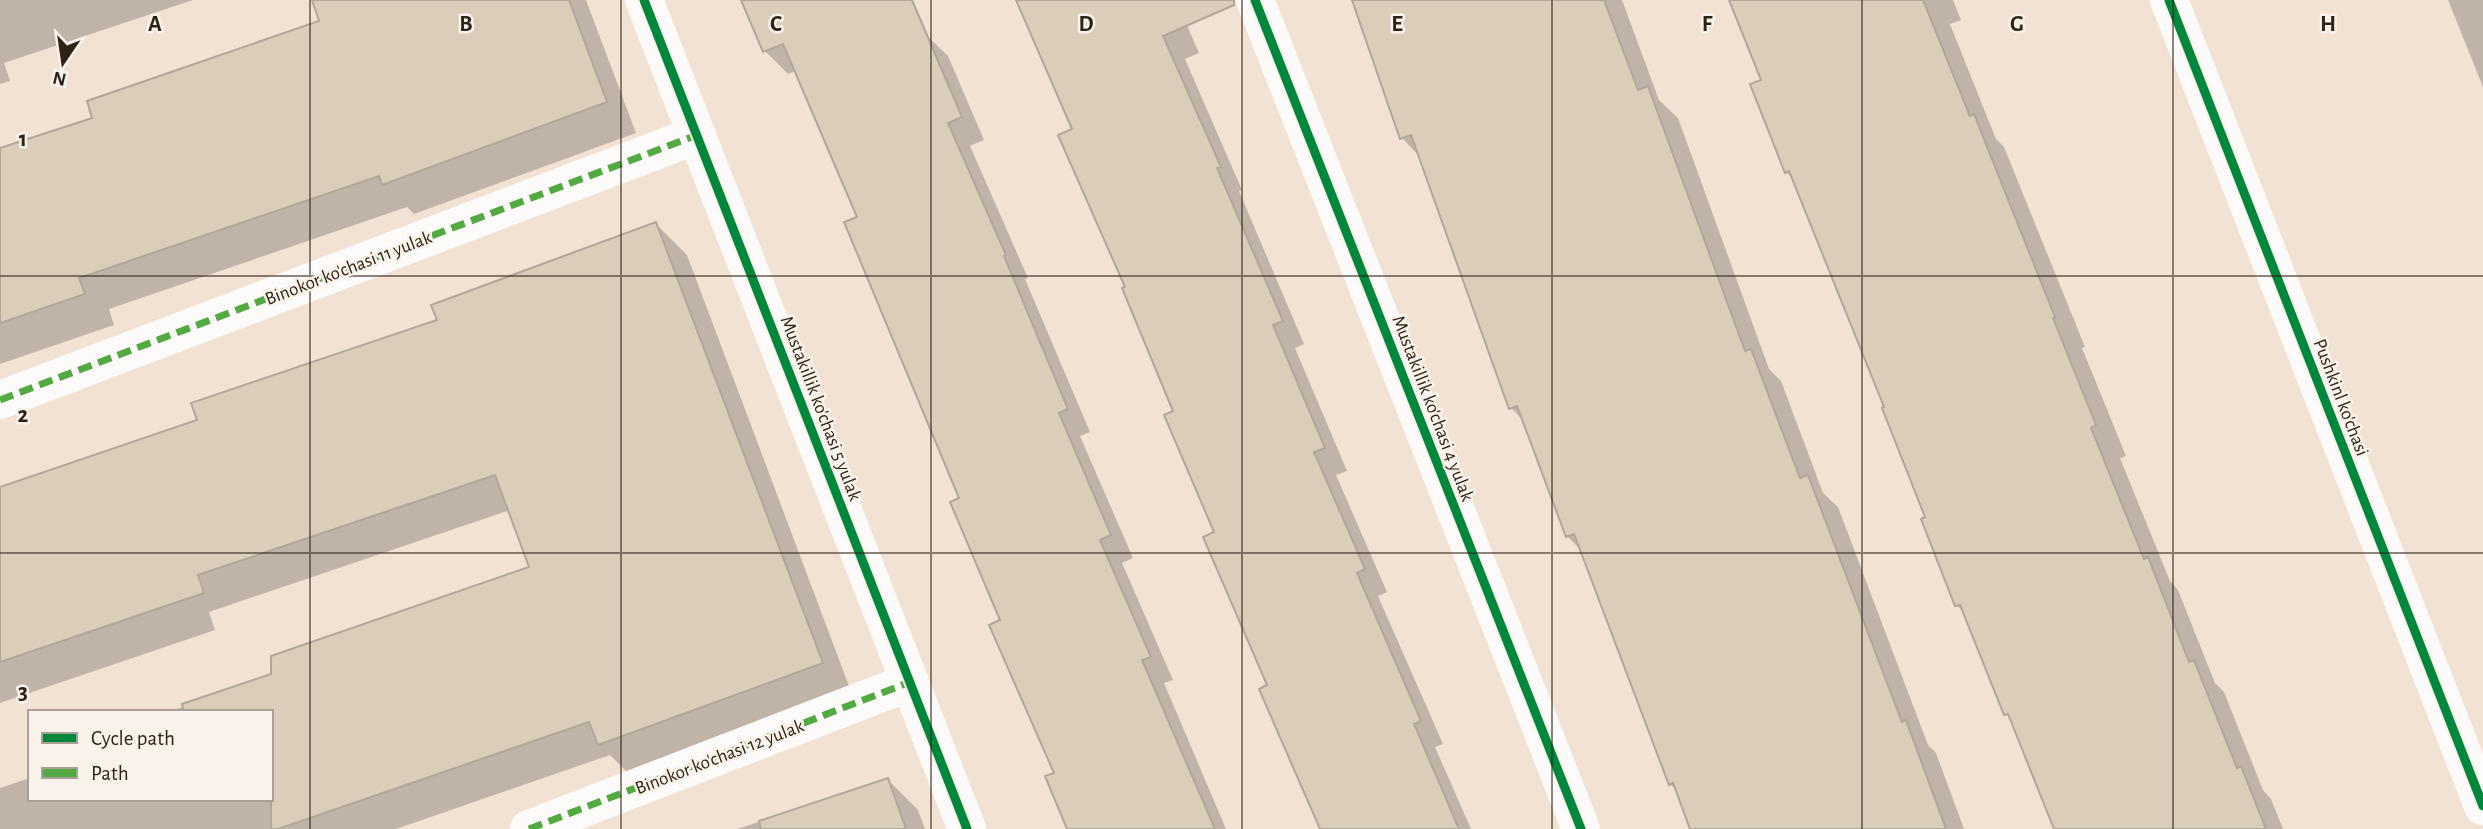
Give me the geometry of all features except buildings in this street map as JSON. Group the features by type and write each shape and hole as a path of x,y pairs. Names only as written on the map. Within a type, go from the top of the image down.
{"street":[{"name":"Mustakillik ko'chasi 5 yulak","path":"644,0 967,829"},
{"name":"Mustakillik ko'chasi 4 yulak","path":"1255,0 1581,829"},
{"name":"Pushkinl ko'chasi","path":"2169,0 2483,806"},
{"name":"Binokor ko'chasi 11 yulak","path":"0,400 697,135"},
{"name":"Binokor ko'chasi 12 yulak","path":"529,829 910,682"},
{"path":"2475,829 2483,826"}],"marked path":[{"path":"0,400 697,135"},
{"path":"529,829 910,682"}],"cycle path":[{"path":"644,0 967,829"},
{"path":"1255,0 1581,829"},
{"path":"2169,0 2483,806"}]}
